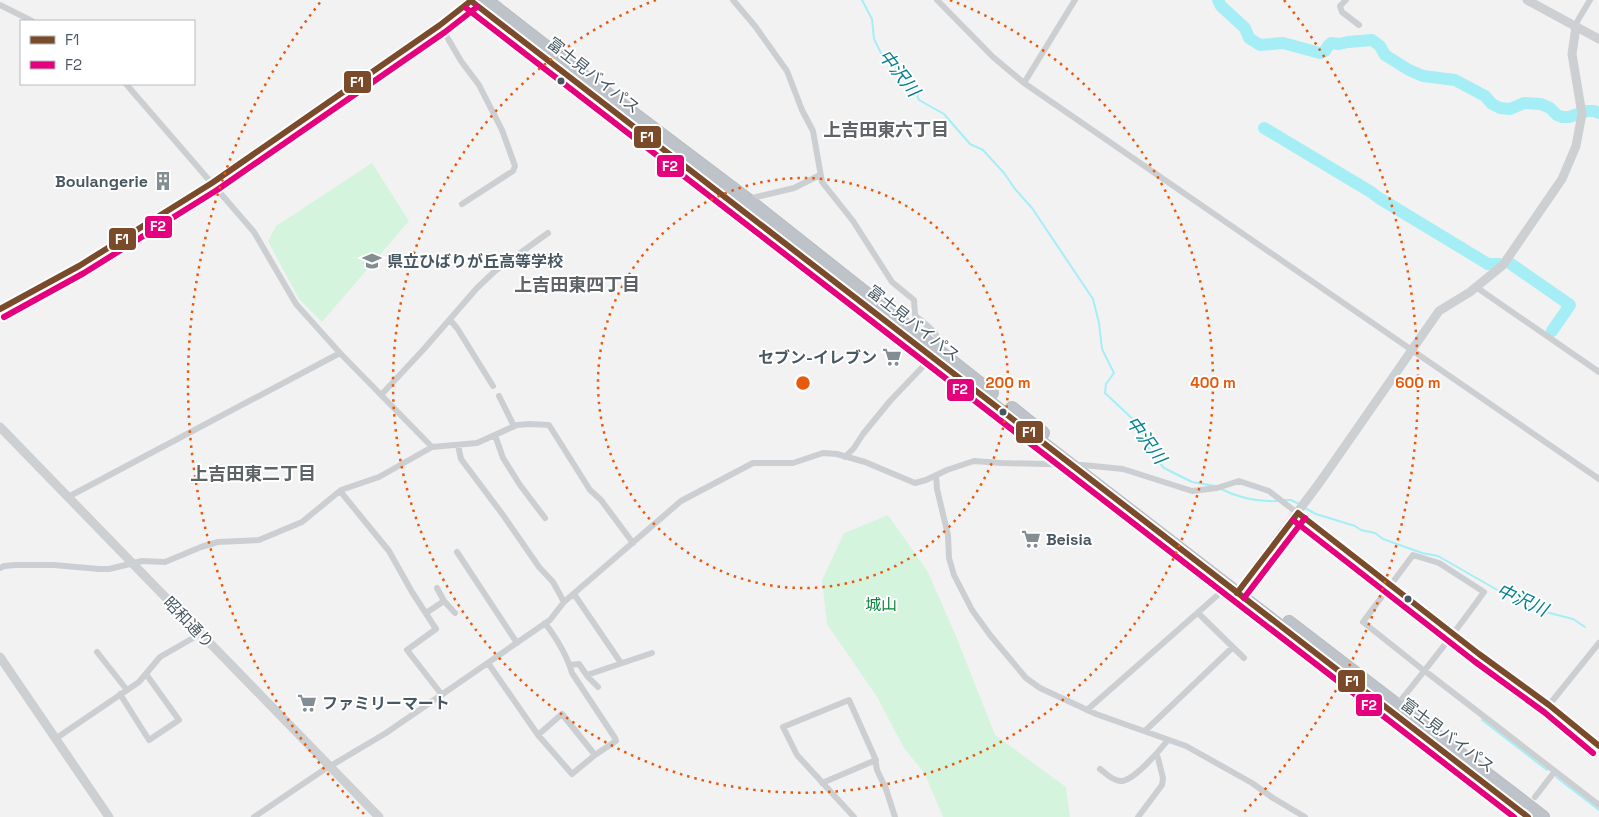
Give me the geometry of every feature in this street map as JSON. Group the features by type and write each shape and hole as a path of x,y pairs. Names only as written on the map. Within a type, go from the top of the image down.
{"highway":[{"name":"富士見バイパス","path":"471,0 932,352 1084,465 1236,588 1528,817"},
{"name":"富士見バイパス","path":"486,0 747,199 1070,465 1397,705 1542,817"}],"street":[{"path":"0,309 79,266 212,183 440,25 471,0"},
{"path":"733,0 755,26 787,70 802,110 813,131 820,176 825,187 853,221 892,282 914,300 915,315 934,331 938,337 932,352 890,401 854,448 845,456"},
{"path":"937,0 993,57 1024,83 1599,479"},
{"path":"1024,83 1075,0"},
{"path":"1346,0 1340,6 1342,12 1359,25"},
{"path":"1527,0 1599,39"},
{"path":"1087,710 1198,613 1236,588 1298,513 1439,311 1476,287 1503,265 1562,179 1576,146 1582,114 1572,54 1578,20 1590,0"},
{"path":"0,5 30,20"},
{"path":"440,25 461,61 479,85 502,130 515,166 513,171 462,204"},
{"path":"127,85 254,232 296,304 340,353 432,447"},
{"path":"747,199 794,188 820,176"},
{"path":"381,395 477,288 495,271 548,233"},
{"path":"1476,287 1599,372"},
{"path":"450,320 493,386"},
{"path":"68,497 340,353"},
{"path":"499,396 514,426"},
{"path":"0,568 16,565 54,565 99,569 118,568 142,561 165,562 218,542 259,540 302,522 340,491 379,477 432,447 477,443 514,426 530,424 549,424 590,490 601,500 633,543"},
{"name":"昭和通り","path":"0,427 379,817"},
{"path":"495,435 503,458 520,485 545,518"},
{"path":"458,445 461,459 539,567 553,582 564,602"},
{"path":"254,817 330,766 378,738 546,623 564,602 681,501 753,463 793,463 823,453 845,456 865,462 915,482 926,480 974,461 1084,465 1123,469 1192,491 1217,488 1239,481 1269,491 1550,706 1599,746"},
{"path":"936,475 936,489 948,535 949,558 954,575 972,610 1026,678 1040,688 1087,710 1186,746 1252,783 1304,817"},
{"path":"340,491 389,551 436,629 407,650 442,695"},
{"path":"458,552 517,643"},
{"path":"1397,705 1425,671 1454,634 1484,592 1439,563 1413,555 1363,622 1425,671 1599,805"},
{"path":"437,588 444,601 455,613"},
{"path":"574,594 622,663"},
{"path":"426,613 444,601"},
{"path":"1198,613 1244,658"},
{"path":"488,663 538,735 572,774 616,741 572,673 560,644 546,623"},
{"path":"55,739 139,682 160,657 200,634"},
{"path":"1550,706 1599,642"},
{"path":"1145,731 1233,647"},
{"path":"97,652 127,690"},
{"path":"586,675 652,653"},
{"path":"0,657 109,817"},
{"path":"570,666 579,664 586,675 598,687"},
{"path":"120,694 149,740 179,720 146,674"},
{"path":"854,817 797,755 784,727 849,700 876,760 877,770 896,817"},
{"path":"538,735 562,714 595,756"},
{"path":"1100,769 1112,779 1124,782 1156,754 1168,740"},
{"path":"1138,817 1162,785 1163,778 1156,754"},
{"path":"822,783 876,760"},
{"path":"1535,797 1555,771"}],"green space":[{"path":"372,163 409,221 322,322 299,299 268,241 276,226"},
{"name":"城山","path":"888,515 928,572 958,641 995,735 1066,787 1070,817 943,817 925,774 904,748 877,697 827,624 822,580 844,533"}],"waterway":[{"name":"中沢川","path":"862,0 872,19 874,39 881,53 913,86 919,100 944,114 970,144 983,150 1004,173 1032,208 1093,299 1099,323 1102,349 1114,373 1106,384 1105,393 1138,424 1151,452 1164,468 1192,482 1215,486"},
{"name":"中沢川","path":"1218,0 1221,6 1245,28 1249,38 1260,45 1283,43 1320,53 1325,51 1331,43 1339,44 1372,40 1380,46 1385,55 1409,70 1423,76 1455,80 1485,96 1492,104 1500,108 1510,109 1524,103 1541,104 1562,117 1569,117 1587,111 1599,113"},
{"name":"中沢川","path":"1264,128 1488,264 1499,264"},
{"name":"中沢川","path":"1511,264 1570,305 1552,331"},
{"name":"中沢川","path":"1221,489 1249,499 1277,501"},
{"name":"中沢川","path":"1284,500 1291,500 1299,504"},
{"name":"中沢川","path":"1305,508 1316,514 1375,533 1383,539 1422,553 1438,556 1499,591 1513,594 1530,608 1573,619 1585,627"},
{"path":"1482,720 1547,770"},
{"path":"1556,777 1599,810"}],"transit line":[{"name":"F1","path":"0,309 79,266 212,183 440,25 472,0"},
{"name":"F1","path":"471,1 1528,817"},
{"name":"F2","path":"4,317 84,273 217,190 445,32 477,7"},
{"name":"F2","path":"466,8 1514,817"},
{"name":"F1","path":"1298,513 1479,654 1549,705 1599,746"},
{"name":"F1","path":"1237,593 1298,513"},
{"name":"F2","path":"1244,598 1305,518"},
{"name":"F2","path":"1293,520 1474,661 1544,712 1593,753"}],"place":[{"name":"Boulangerie","path":"163,181"},
{"name":"県立ひばりが丘高等学校","path":"372,261"},
{"name":"セブン-イレブン","path":"892,357"},
{"name":"Beisia","path":"1031,539"},
{"name":"ファミリーマート","path":"307,703"}],"district":[{"name":"上吉田東六丁目","path":"886,130"},
{"name":"上吉田東四丁目","path":"577,285"},
{"name":"上吉田東二丁目","path":"253,474"}]}
